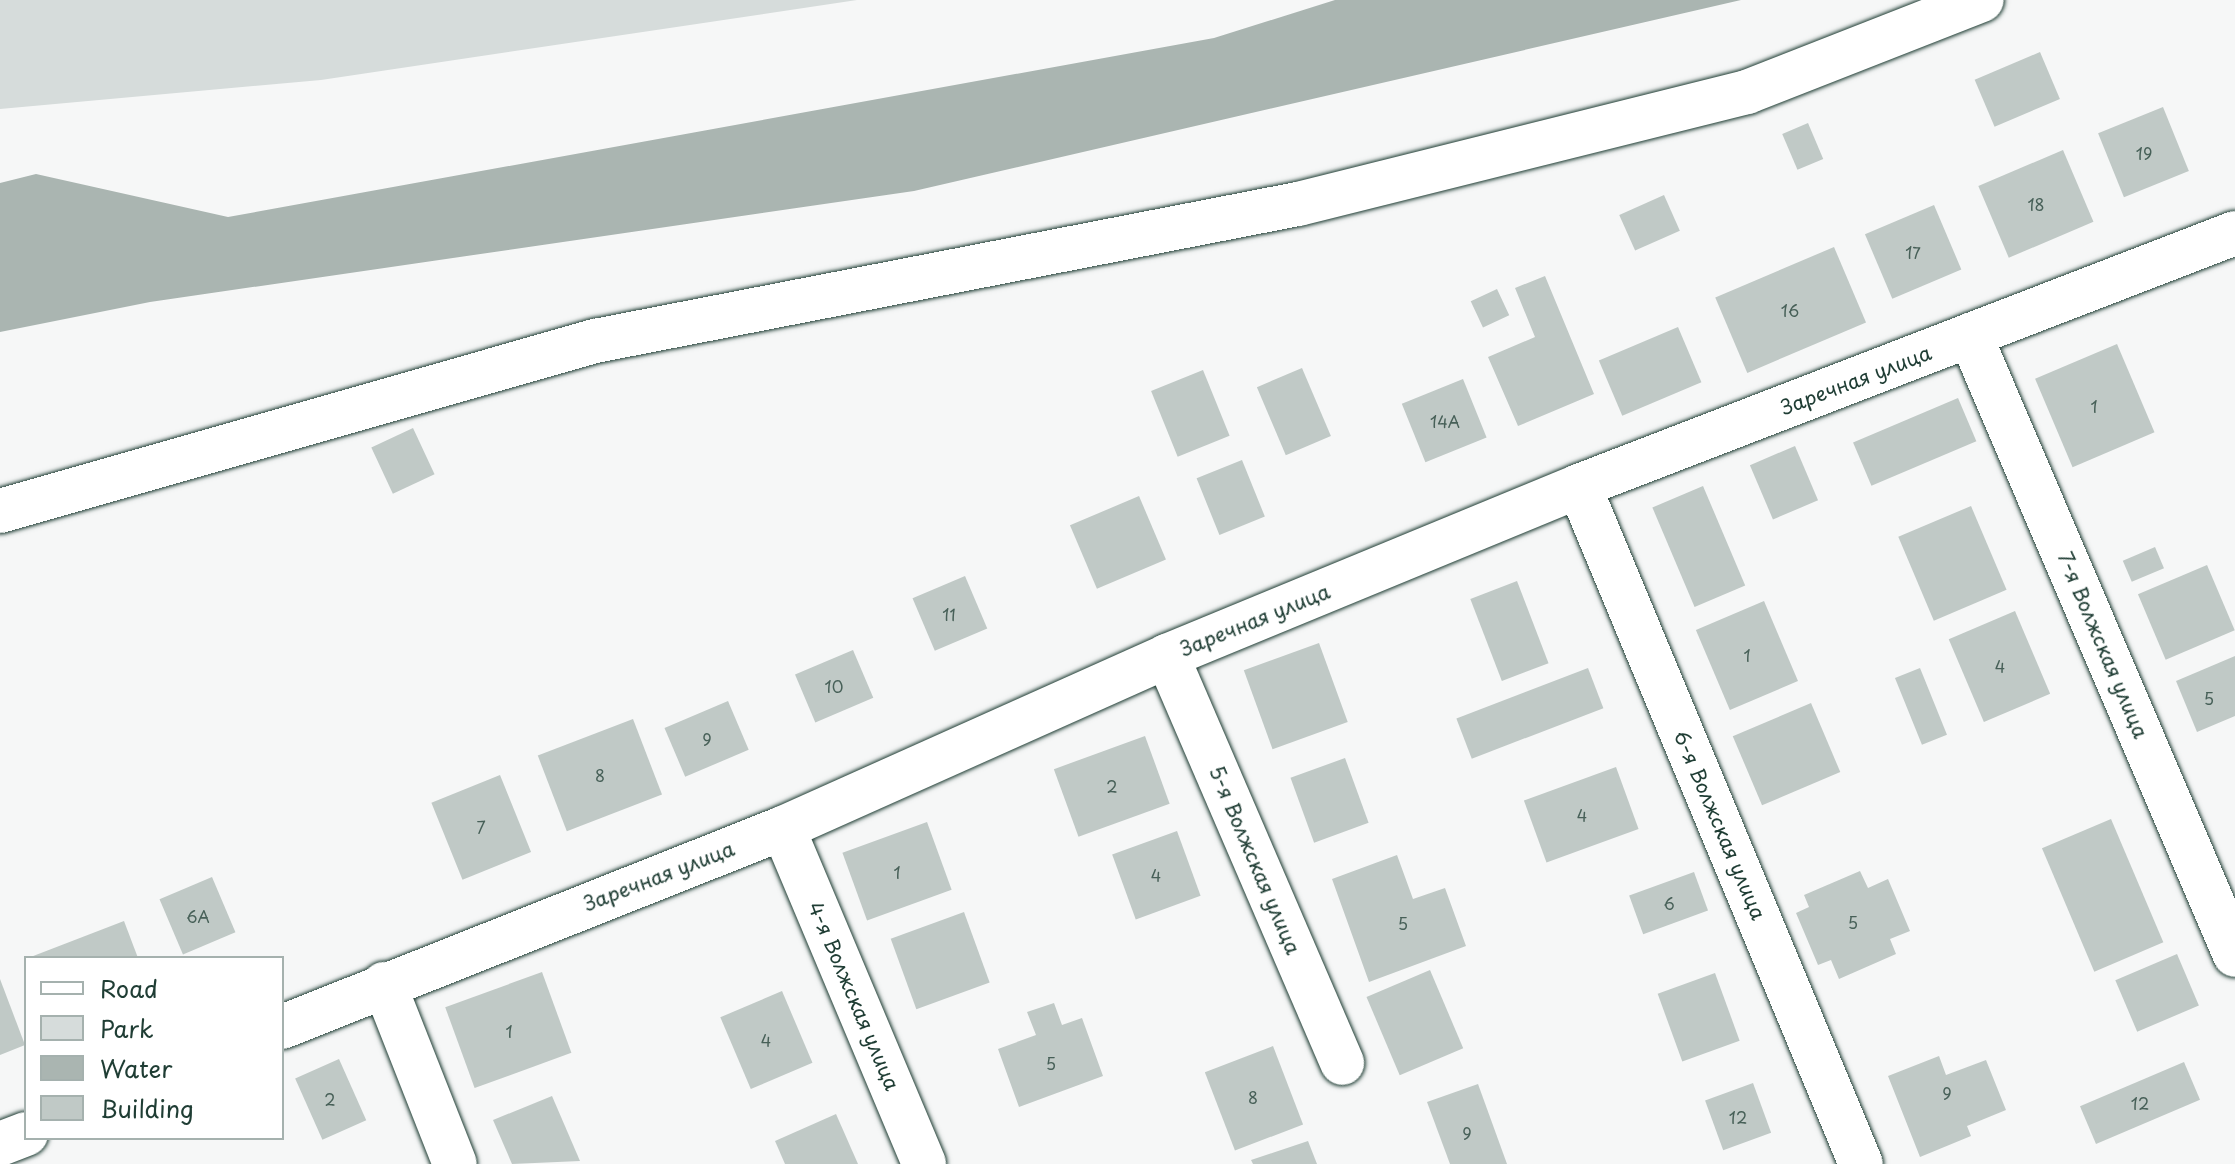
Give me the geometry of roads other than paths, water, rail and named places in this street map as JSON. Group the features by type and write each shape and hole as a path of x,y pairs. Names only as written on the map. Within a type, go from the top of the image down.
{"street":[{"path":"0,511 595,341 1298,204 1732,96 1982,0"},
{"name":"Заречная улица","path":"284,1026 783,828 1167,656 1579,486 2235,233"},
{"name":"7-я Волжская улица","path":"1970,335 2235,955"},
{"name":"6-я Волжская улица","path":"1579,486 1861,1164"},
{"name":"5-я Волжская улица","path":"1167,656 1342,1063"},
{"name":"4-я Волжская улица","path":"783,828 924,1164"},
{"path":"384,984 455,1164"},
{"path":"0,1144 24,1135"}],"water":[{"path":"1335,0 1741,0 914,191 150,302 0,332 0,183 36,174 228,217 1214,38"}]}
